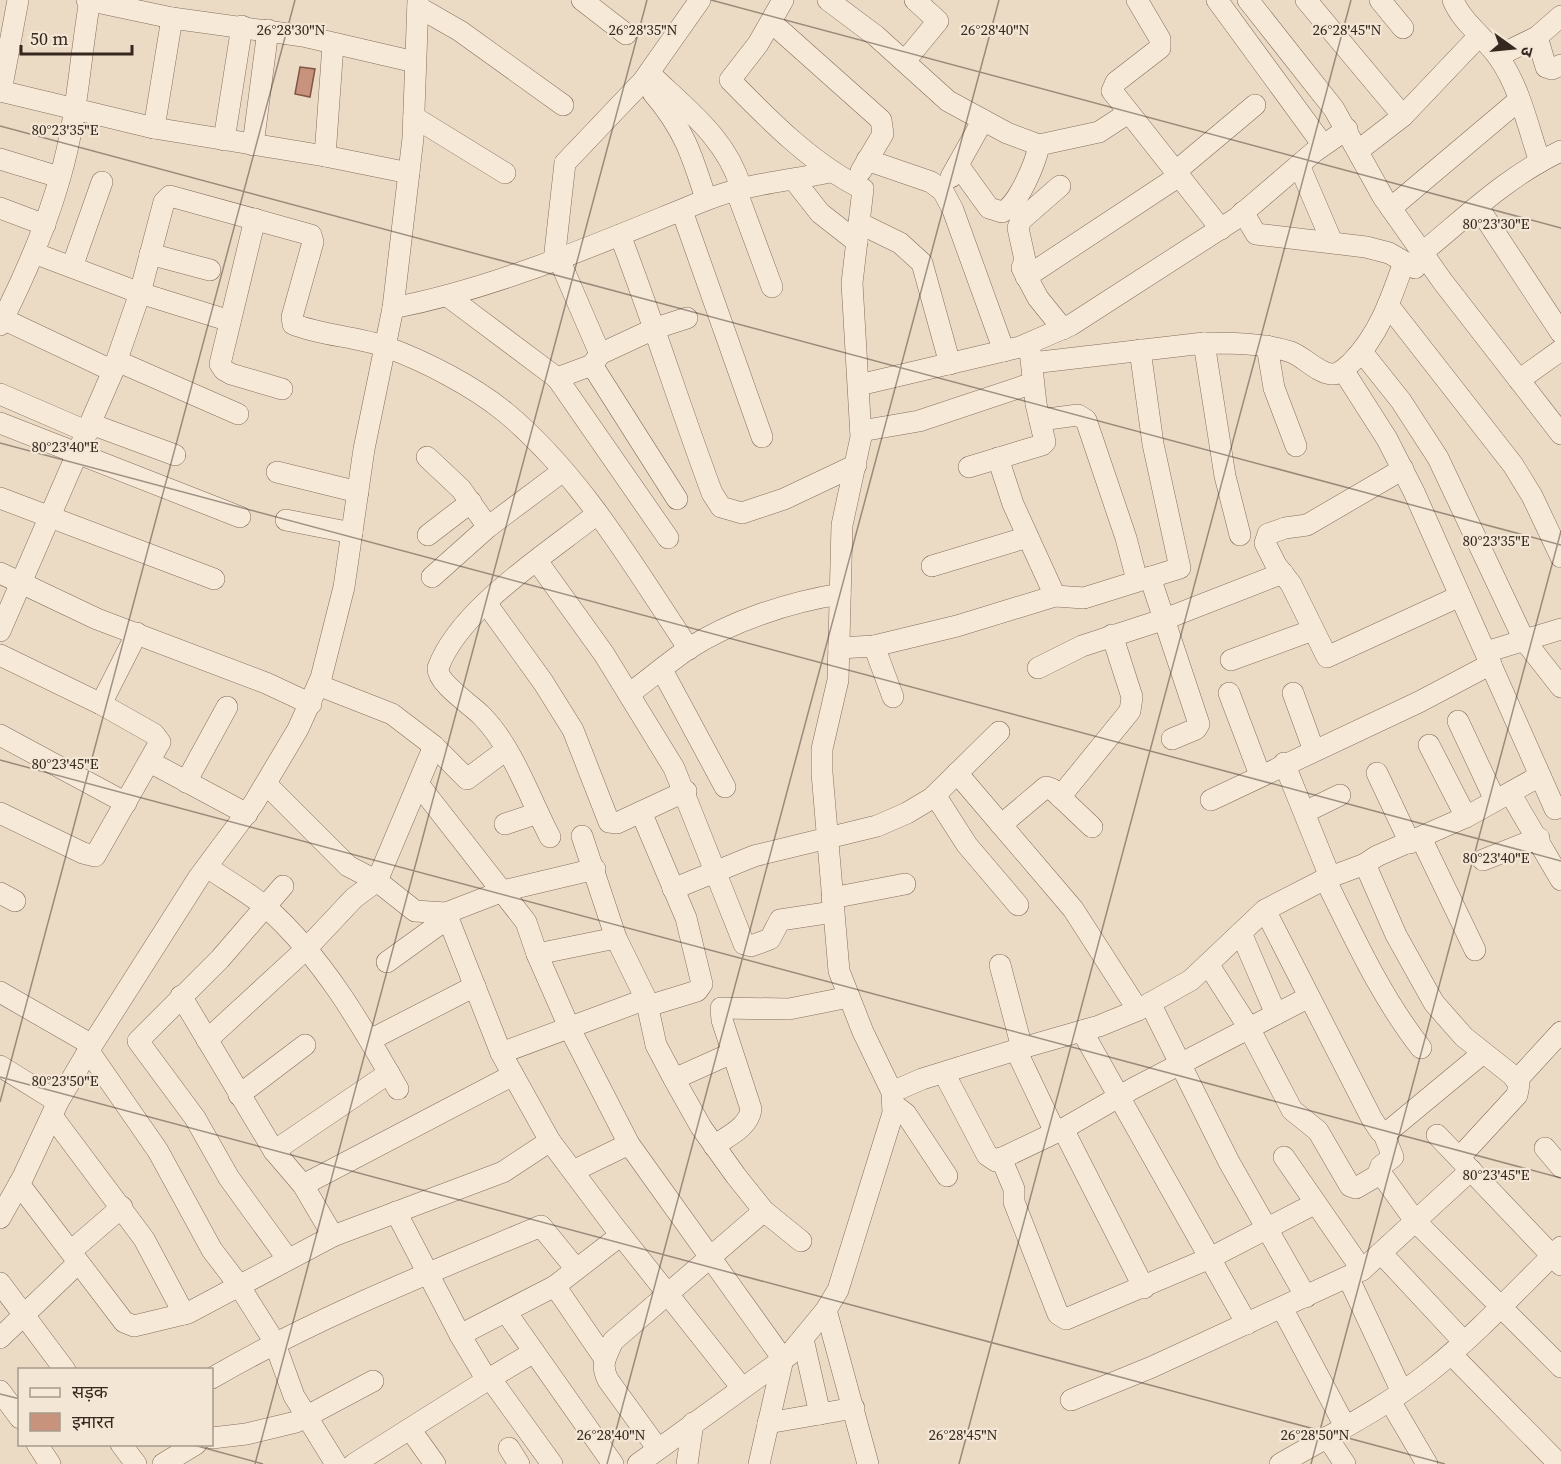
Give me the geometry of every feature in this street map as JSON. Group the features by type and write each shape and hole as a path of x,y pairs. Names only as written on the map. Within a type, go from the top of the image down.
{"street":[{"path":"18,0 0,91 154,128 325,156 409,173"},
{"path":"238,414 2,322 6,298 34,253 59,177 70,136 89,0 172,18 268,30 415,62"},
{"path":"582,0 626,34"},
{"path":"783,0 771,22 730,80 830,172 863,189 852,283 861,431 856,465 842,525 838,680 822,749 827,840 839,971 892,1098 906,1114 947,1176"},
{"path":"828,0 905,61 948,101 1007,133 1038,145 1099,132 1128,114"},
{"path":"905,61 938,21 915,0"},
{"path":"1137,0 1161,44 1157,51 1113,86 1113,93 1221,229"},
{"path":"1217,0 1323,145"},
{"path":"1248,0 1335,109 1391,208 1438,275 1561,434"},
{"path":"1306,0 1403,116"},
{"path":"1380,0 1403,28"},
{"path":"1453,0 1458,11 1498,56 1519,100 1540,162"},
{"path":"677,499 596,359 556,260 565,164 646,77 697,1"},
{"path":"0,1218 55,1109 90,1048 207,867 266,784 315,694 344,587 364,448 393,308 414,117 418,3"},
{"path":"418,3 563,105"},
{"path":"1498,56 1537,37 1561,16"},
{"path":"154,128 172,18"},
{"path":"771,22 878,116 883,134 852,184"},
{"path":"224,140 242,26"},
{"path":"253,145 268,30"},
{"path":"1359,150 1403,116 1479,36"},
{"path":"1537,37 1546,67 1551,69 1561,65"},
{"path":"325,156 333,45"},
{"path":"646,77 724,148 735,168 739,189 772,287"},
{"path":"646,77 685,137 706,199"},
{"path":"1391,208 1519,100"},
{"path":"1026,277 1177,174 1255,105"},
{"path":"414,117 505,173"},
{"path":"943,191 983,120"},
{"path":"1032,363 1063,329 1165,267 1221,229 1323,145 1347,129"},
{"path":"958,165 989,208 1002,212 1009,209 1018,197 1036,158 1038,145"},
{"path":"1423,252 1478,207 1540,162 1561,151"},
{"path":"0,159 59,177"},
{"path":"867,160 931,182 943,191 953,210 1004,351"},
{"path":"1299,165 1332,242"},
{"path":"393,308 449,297 476,285 556,260 682,211 706,199 739,189 830,172"},
{"path":"794,180 819,213 858,233 900,243 922,263 950,364"},
{"path":"72,267 102,182"},
{"path":"1060,186 1019,225 1025,260 1022,267 1026,277 1038,298 1063,329"},
{"path":"0,631 78,456 115,366 140,293 164,202 168,196 313,237 292,317 293,324 385,346 485,397 506,413 562,471 597,514 689,648"},
{"path":"1478,207 1561,333"},
{"path":"0,208 45,225"},
{"path":"682,211 762,437"},
{"path":"1243,212 1256,234 1378,249 1438,275"},
{"path":"255,219 221,360 222,368 231,374 282,389"},
{"path":"621,235 656,328 670,379 712,493 721,507 741,513 784,499 856,465"},
{"path":"34,253 140,293 230,321"},
{"path":"150,254 210,270"},
{"path":"861,431 919,421 1032,363 1204,343 1267,346 1292,352 1331,374 1343,370 1362,352 1374,336 1404,262"},
{"path":"449,297 557,378 668,538"},
{"path":"1388,305 1513,465 1532,496 1561,557"},
{"path":"557,378 656,328 687,318"},
{"path":"1204,343 1225,476 1240,535"},
{"path":"1267,346 1274,388 1296,446"},
{"path":"839,648 874,646 957,626 1055,596 1084,598 1143,578 1178,570 1181,562 1153,444 1140,350"},
{"path":"1519,380 1561,350"},
{"path":"859,385 1004,351 1032,363"},
{"path":"1362,352 1401,401 1438,458 1524,640 1561,687"},
{"path":"969,467 1044,444 1046,439 1040,420 1032,363"},
{"path":"1343,370 1388,439 1403,469 1489,658 1538,777 1554,809"},
{"path":"0,394 89,428 175,454"},
{"path":"1040,420 1078,415 1086,420 1126,538 1143,578 1165,619 1199,724 1196,729 1172,739"},
{"path":"0,423 78,456 240,517"},
{"path":"427,457 471,502 488,527"},
{"path":"998,459 1028,537 1055,596"},
{"path":"1403,469 1306,525 1285,528 1266,536 1264,543 1272,560 1291,584 1325,656 1333,657 1460,596"},
{"path":"432,577 488,527 562,471"},
{"path":"278,472 358,492"},
{"path":"0,498 214,579"},
{"path":"428,535 471,502"},
{"path":"550,837 506,750 480,714 441,679 437,672 454,640 486,603 597,514"},
{"path":"286,520 352,533"},
{"path":"932,566 1028,537"},
{"path":"537,561 629,694 686,791 746,945 770,939 780,920 905,884"},
{"path":"0,573 97,619 266,683 392,714 434,746 467,779 506,750"},
{"path":"1038,668 1062,654 1112,635 1165,619 1283,573"},
{"path":"629,694 689,648 786,604 840,594"},
{"path":"486,603 543,682 573,730 609,822 617,823 686,791"},
{"path":"1211,800 1419,702 1489,658 1524,640 1561,628"},
{"path":"1231,660 1314,630"},
{"path":"101,704 137,633"},
{"path":"1060,797 1130,711 1132,697 1112,635"},
{"path":"874,646 893,697"},
{"path":"0,655 101,704 159,738 159,745 150,762 100,849 92,856 0,813"},
{"path":"662,670 725,787"},
{"path":"1229,693 1260,776"},
{"path":"1293,693 1314,751"},
{"path":"186,782 227,707"},
{"path":"1458,721 1503,797 1539,838 1561,880"},
{"path":"673,889 717,869 769,852 827,840 877,826 921,805 935,795 999,732"},
{"path":"0,735 126,803"},
{"path":"1430,745 1466,817"},
{"path":"207,1040 306,949 354,898 377,881 434,746"},
{"path":"150,762 246,814"},
{"path":"1284,764 1305,812 1328,878 1382,988 1402,1024 1421,1048"},
{"path":"957,773 1073,909 1144,1006 1182,1063 1229,1162 1306,1297"},
{"path":"1377,773 1475,951"},
{"path":"892,1098 944,1073 1082,1031 1144,1006 1191,980 1265,910 1328,878 1365,864 1377,856 1466,817 1538,777"},
{"path":"266,784 348,866 377,881 415,911 447,916"},
{"path":"419,785 526,922 537,954 569,1027 629,1144 783,1359 759,1464"},
{"path":"1001,825 1044,788 1052,789 1092,827"},
{"path":"935,795 967,845 1018,905"},
{"path":"1305,812 1340,795"},
{"path":"501,1053 569,1027 647,1002 697,991 702,987 693,942 641,812"},
{"path":"505,824 538,813"},
{"path":"582,836 595,869 616,938 647,1002 656,1044 674,1079 714,1146 765,1211 801,1241"},
{"path":"1483,860 1539,838"},
{"path":"1071,1400 1247,1324 1355,1274 1382,1254 1416,1222 1465,1164 1517,1095 1520,1088 1517,1080 1464,1037 1430,996 1396,935 1365,864"},
{"path":"207,867 266,908 321,966 370,1040 393,1081 274,1151"},
{"path":"387,962 447,916 503,891 595,869"},
{"path":"283,886 266,908 138,1041 195,1118 230,1178 287,1258"},
{"path":"1265,910 1372,1119 1383,1132 1393,1157 1380,1168 1380,1174 1416,1222 1561,1366"},
{"path":"447,916 501,1053 550,1141 668,1296 742,1388"},
{"path":"1241,933 1276,1014"},
{"path":"537,954 616,938"},
{"path":"1208,964 1249,1028 1292,1110 1318,1131 1350,1186 1356,1188 1380,1174"},
{"path":"1000,965 1019,1049 1059,1131 1144,1288"},
{"path":"370,1040 475,986"},
{"path":"0,992 90,1048 158,1151 212,1250 238,1284 274,1341 294,1396 336,1464"},
{"path":"181,996 274,1151 303,1185 333,1236"},
{"path":"944,1073 987,1155 993,1161 1059,1131 1120,1095 1309,996"},
{"path":"714,1146 742,1126 750,1115 750,1101 720,1012 723,1007 789,1009 849,997"},
{"path":"1082,1031 1247,1324"},
{"path":"1517,1080 1561,1032"},
{"path":"239,1095 305,1045"},
{"path":"674,1079 732,1053"},
{"path":"1383,1132 1390,1130 1483,1053"},
{"path":"0,1066 55,1109 163,1272 184,1314"},
{"path":"303,1185 513,1075"},
{"path":"638,1464 783,1359 803,1340 826,1310 838,1290 874,1180 893,1113 892,1098"},
{"path":"1280,1464 1396,1396 1457,1348 1558,1256 1437,1135"},
{"path":"19,1184 130,1326 184,1314 287,1258 333,1236 503,1172 550,1141"},
{"path":"573,1171 629,1144"},
{"path":"1545,1148 1561,1167"},
{"path":"1284,1157 1355,1274 1396,1396 1427,1464"},
{"path":"1001,1158 1014,1189 1014,1202 1060,1316 1069,1319 1210,1258 1314,1204"},
{"path":"0,1338 25,1316 75,1257 122,1207"},
{"path":"658,1449 608,1380 602,1368 613,1341 765,1211"},
{"path":"396,1212 460,1335 489,1379 552,1464"},
{"path":"213,1377 274,1341 345,1307 430,1274 541,1226 576,1269"},
{"path":"460,1335 555,1286 621,1235"},
{"path":"1382,1254 1457,1348 1559,1464"},
{"path":"0,1283 64,1368"},
{"path":"555,1286 605,1359"},
{"path":"1282,1308 1336,1431 1345,1464"},
{"path":"826,1310 868,1464"},
{"path":"506,1312 613,1464"},
{"path":"803,1340 820,1414"},
{"path":"354,1464 534,1352"},
{"path":"213,1438 246,1434 296,1422 373,1381"},
{"path":"0,1391 18,1415"},
{"path":"768,1423 854,1408"},
{"path":"687,1464 693,1423"},
{"path":"410,1429 435,1464"},
{"path":"38,1446 50,1464"},
{"path":"122,1446 136,1464"},
{"path":"163,1464 193,1446"}],"building":[{"path":"300,67 315,69 310,97 295,94"}]}
